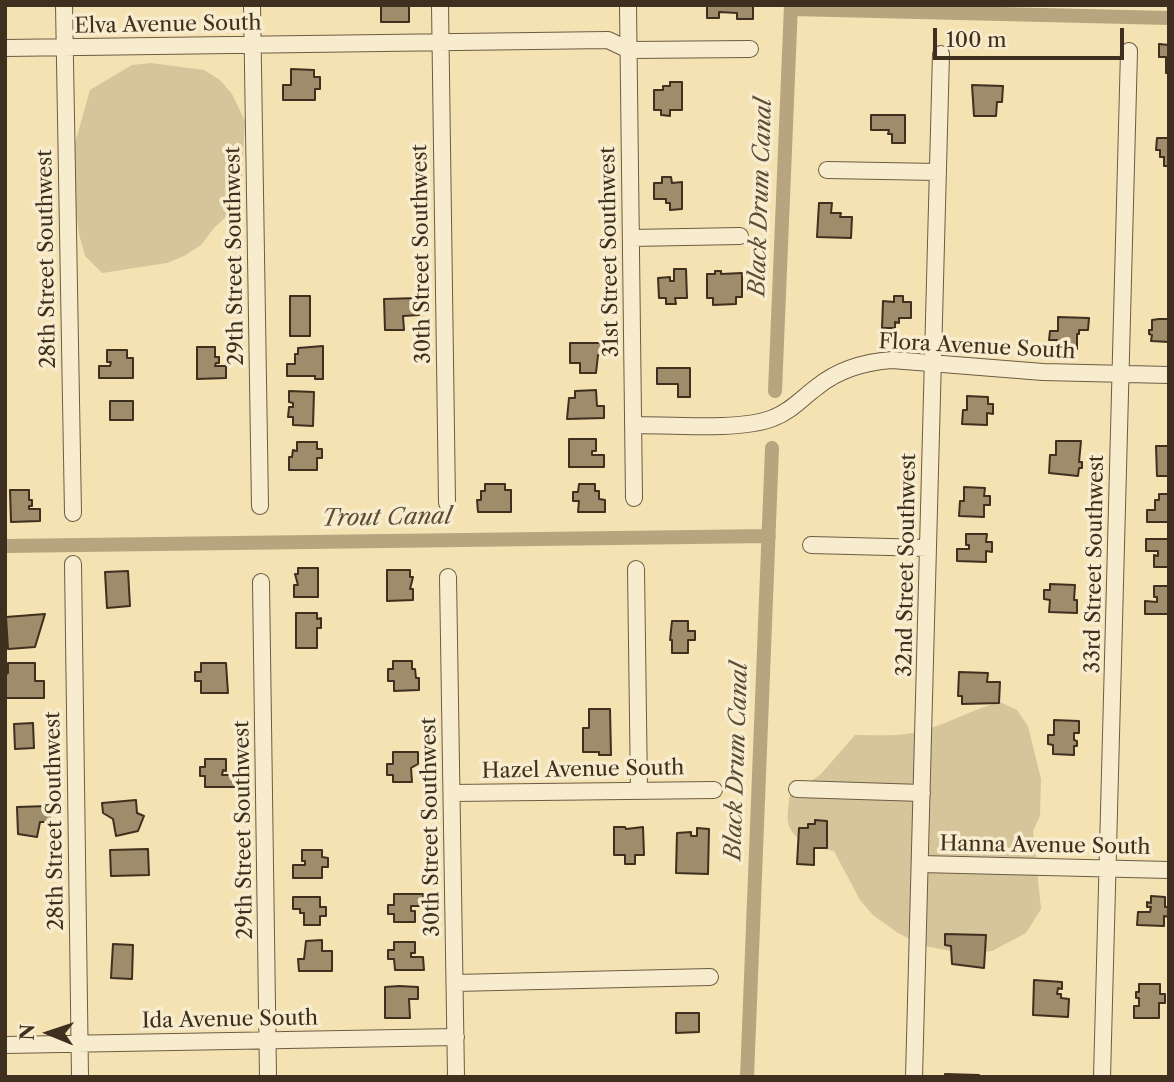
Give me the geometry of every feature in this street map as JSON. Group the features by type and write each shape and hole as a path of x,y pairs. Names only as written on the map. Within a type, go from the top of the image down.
{"street":[{"name":"28th Street Southwest","path":"65,5 73,513"},
{"name":"29th Street Southwest","path":"252,5 260,506"},
{"name":"30th Street Southwest","path":"440,5 447,503"},
{"name":"31st Street Southwest","path":"628,5 634,498"},
{"name":"Elva Avenue South","path":"5,48 608,40 629,50 750,49"},
{"name":"33rd Street Southwest","path":"1102,1077 1129,51"},
{"name":"32nd Street Southwest","path":"914,1077 941,54"},
{"path":"827,170 938,172"},
{"path":"631,238 740,236"},
{"name":"Flora Avenue South","path":"633,425 756,423 782,414 831,377 861,364 892,359 989,369 1169,375"},
{"path":"811,545 928,548"},
{"name":"28th Street Southwest","path":"73,564 80,1077"},
{"path":"636,569 639,791"},
{"name":"30th Street Southwest","path":"448,577 456,1077"},
{"name":"29th Street Southwest","path":"261,582 268,1077"},
{"path":"797,789 922,793"},
{"name":"Hazel Avenue South","path":"452,793 715,790"},
{"name":"Hanna Avenue South","path":"920,864 1169,870"},
{"path":"455,983 710,977"},
{"name":"Ida Avenue South","path":"5,1045 456,1037"}],"shaded area":[{"path":"151,63 204,70 220,80 232,94 245,121 241,195 233,210 201,245 184,256 167,263 102,273 85,256 79,234 75,205 74,147 90,90 132,65"},
{"path":"1000,702 1017,710 1028,726 1041,779 1040,816 1033,831 1041,909 1026,933 992,951 957,952 924,946 898,933 873,915 860,900 834,851 808,844 796,837 789,826 789,797 821,774 855,735 913,733"}],"building":[{"path":"381,5 409,5 409,22 381,22"},
{"path":"707,5 753,5 753,19 737,19 737,13 719,12 719,18 707,18"},
{"path":"1159,44 1169,45 1169,73 1166,73 1166,57 1159,57"},
{"path":"291,69 314,70 314,77 320,77 320,89 315,89 315,100 283,100 283,85 291,85"},
{"path":"670,82 682,82 682,110 670,110 670,116 661,115 661,110 654,110 654,90 663,90 663,86 670,86"},
{"path":"972,85 1003,86 1002,102 997,102 996,116 974,116"},
{"path":"871,115 905,115 905,143 892,143 889,130 871,130"},
{"path":"1157,138 1169,138 1169,166 1164,166 1164,157 1160,157 1160,150 1156,150"},
{"path":"662,177 671,177 672,183 682,182 682,209 670,210 670,203 666,203 666,199 654,199 654,183 662,183"},
{"path":"819,203 832,203 831,213 841,213 840,217 852,217 851,238 817,237"},
{"path":"674,269 686,269 687,298 675,298 676,304 666,304 666,298 659,298 658,278 670,277 670,281 674,281"},
{"path":"715,271 721,271 721,274 742,273 742,297 736,297 736,304 713,305 713,298 707,298 707,274 715,274"},
{"path":"290,296 310,296 310,336 290,336"},
{"path":"894,296 903,296 903,302 911,302 911,318 899,318 899,323 895,322 895,328 882,328 883,301 894,302"},
{"path":"418,298 419,315 403,316 404,330 385,330 384,299"},
{"path":"1058,317 1089,318 1088,330 1079,330 1077,334 1077,349 1057,349 1057,340 1049,340 1050,331 1058,331"},
{"path":"1169,319 1169,342 1151,341 1149,330 1152,330 1152,320"},
{"path":"570,343 603,343 603,354 598,355 596,373 580,373 580,363 570,363"},
{"path":"323,346 323,379 315,379 315,376 287,376 287,364 295,364 298,348"},
{"path":"197,347 215,347 215,357 219,357 219,363 215,366 226,366 226,378 197,379"},
{"path":"107,350 127,350 127,358 133,358 133,378 99,378 99,366 110,366 111,362 107,362"},
{"path":"657,368 690,368 690,397 678,397 678,384 657,384"},
{"path":"596,390 597,406 604,406 604,418 567,419 569,398 575,398 575,391"},
{"path":"289,391 314,392 313,426 293,425 293,417 288,417 289,407 293,407 293,403 289,402"},
{"path":"967,396 988,397 988,404 993,404 993,414 987,413 987,425 962,424 963,410 967,410"},
{"path":"110,401 133,401 133,420 110,420"},
{"path":"569,439 596,439 596,451 592,451 592,455 604,455 604,467 569,467"},
{"path":"1056,441 1081,441 1079,462 1082,462 1082,468 1079,468 1078,476 1049,473 1050,455 1056,455"},
{"path":"297,442 317,442 317,449 322,449 322,458 317,458 317,470 289,470 289,457 292,457 293,450 297,451"},
{"path":"1156,446 1169,446 1169,476 1157,476"},
{"path":"485,484 505,484 505,490 511,490 511,512 478,512 477,500 481,500 481,491 485,491"},
{"path":"579,484 595,484 599,499 605,500 605,512 578,512 579,501 573,501 573,492 578,492"},
{"path":"964,487 985,488 984,496 990,496 990,505 984,505 984,517 959,516 960,501 964,501"},
{"path":"10,490 29,490 32,506 29,506 29,509 40,509 40,521 11,522"},
{"path":"1159,494 1169,494 1169,522 1147,522 1147,510 1155,510 1155,500 1159,500"},
{"path":"966,534 987,534 986,542 992,542 992,552 986,551 986,562 957,561 957,549 969,549 969,545 966,545"},
{"path":"1146,539 1169,539 1169,567 1154,567 1154,555 1158,556 1158,551 1146,551"},
{"path":"298,568 318,568 318,597 294,597 294,585 298,585 295,574 298,574"},
{"path":"387,570 410,570 410,577 413,577 410,589 413,589 413,600 387,601"},
{"path":"128,571 130,606 107,608 105,572"},
{"path":"1050,584 1075,585 1077,613 1049,612 1050,600 1044,599 1044,590 1050,590"},
{"path":"1154,586 1169,586 1169,614 1145,614 1145,601 1157,602"},
{"path":"296,613 317,613 317,619 321,618 321,628 317,628 317,648 296,648"},
{"path":"45,614 35,647 8,649 6,617"},
{"path":"672,621 688,621 688,631 695,631 695,640 688,640 688,653 672,653"},
{"path":"393,661 412,661 412,669 415,669 416,678 419,678 419,690 394,691 394,681 388,681 388,669 393,669"},
{"path":"8,663 35,663 35,681 44,681 44,698 5,698"},
{"path":"201,663 226,663 228,693 201,693 201,681 195,681 195,672 201,672"},
{"path":"959,672 988,673 987,682 1000,682 999,703 962,704 962,696 958,696"},
{"path":"589,709 610,709 611,755 583,752 583,728 589,728"},
{"path":"1054,720 1079,721 1079,733 1074,733 1077,746 1074,746 1074,755 1053,754 1053,745 1048,744 1048,735 1054,735"},
{"path":"33,723 34,748 15,749 14,724"},
{"path":"393,752 418,752 418,764 411,768 412,782 393,782 393,775 387,775 387,764 393,764"},
{"path":"205,759 226,759 226,771 223,770 222,775 234,775 235,787 205,787 205,776 200,776 200,767 205,767"},
{"path":"136,800 137,813 144,816 138,831 116,836 113,819 103,813 102,803"},
{"path":"49,806 50,822 40,822 37,837 18,834 17,807"},
{"path":"815,820 827,821 827,848 814,848 814,865 797,864 799,828 808,828 808,824 815,824"},
{"path":"614,827 643,827 644,855 635,855 635,864 625,864 625,855 614,855"},
{"path":"697,828 709,829 708,874 676,873 677,833 691,832 691,836 697,836"},
{"path":"148,849 149,875 111,876 110,850"},
{"path":"302,850 322,850 322,857 328,858 328,867 322,867 322,878 293,878 293,865 305,865 305,861 302,861"},
{"path":"394,894 423,894 423,906 411,906 411,911 415,911 415,922 394,922 394,914 388,914 388,905 394,905"},
{"path":"1151,896 1165,897 1169,917 1164,916 1164,926 1137,925 1138,912 1150,912 1151,907 1147,907 1147,902 1151,903"},
{"path":"293,897 320,897 320,907 326,907 326,916 320,916 320,925 304,925 304,913 300,913 300,909 293,909"},
{"path":"945,934 986,935 984,968 952,964 951,946 945,945"},
{"path":"322,940 322,951 332,951 332,971 299,971 298,959 304,959 306,941"},
{"path":"394,942 415,942 415,953 411,953 411,957 423,957 424,970 395,970 394,959 388,959 388,950 394,950"},
{"path":"113,944 133,945 132,979 111,978"},
{"path":"1034,980 1062,982 1062,989 1058,988 1057,994 1061,994 1061,998 1069,999 1068,1017 1033,1015"},
{"path":"1139,984 1160,984 1160,994 1165,994 1165,1003 1159,1003 1159,1018 1134,1018 1134,1006 1139,1006 1136,992 1139,992"},
{"path":"385,987 418,987 418,999 409,999 410,1018 385,1018"},
{"path":"676,1013 699,1013 699,1032 676,1033"},
{"path":"945,1074 979,1075 979,1077 945,1077"}],"waterway":[{"name":"Black Drum Canal","path":"775,391 791,5"},
{"path":"791,9 1169,18"},
{"name":"Black Drum Canal","path":"747,1077 772,448"},
{"name":"Trout Canal","path":"5,546 769,536"}]}
